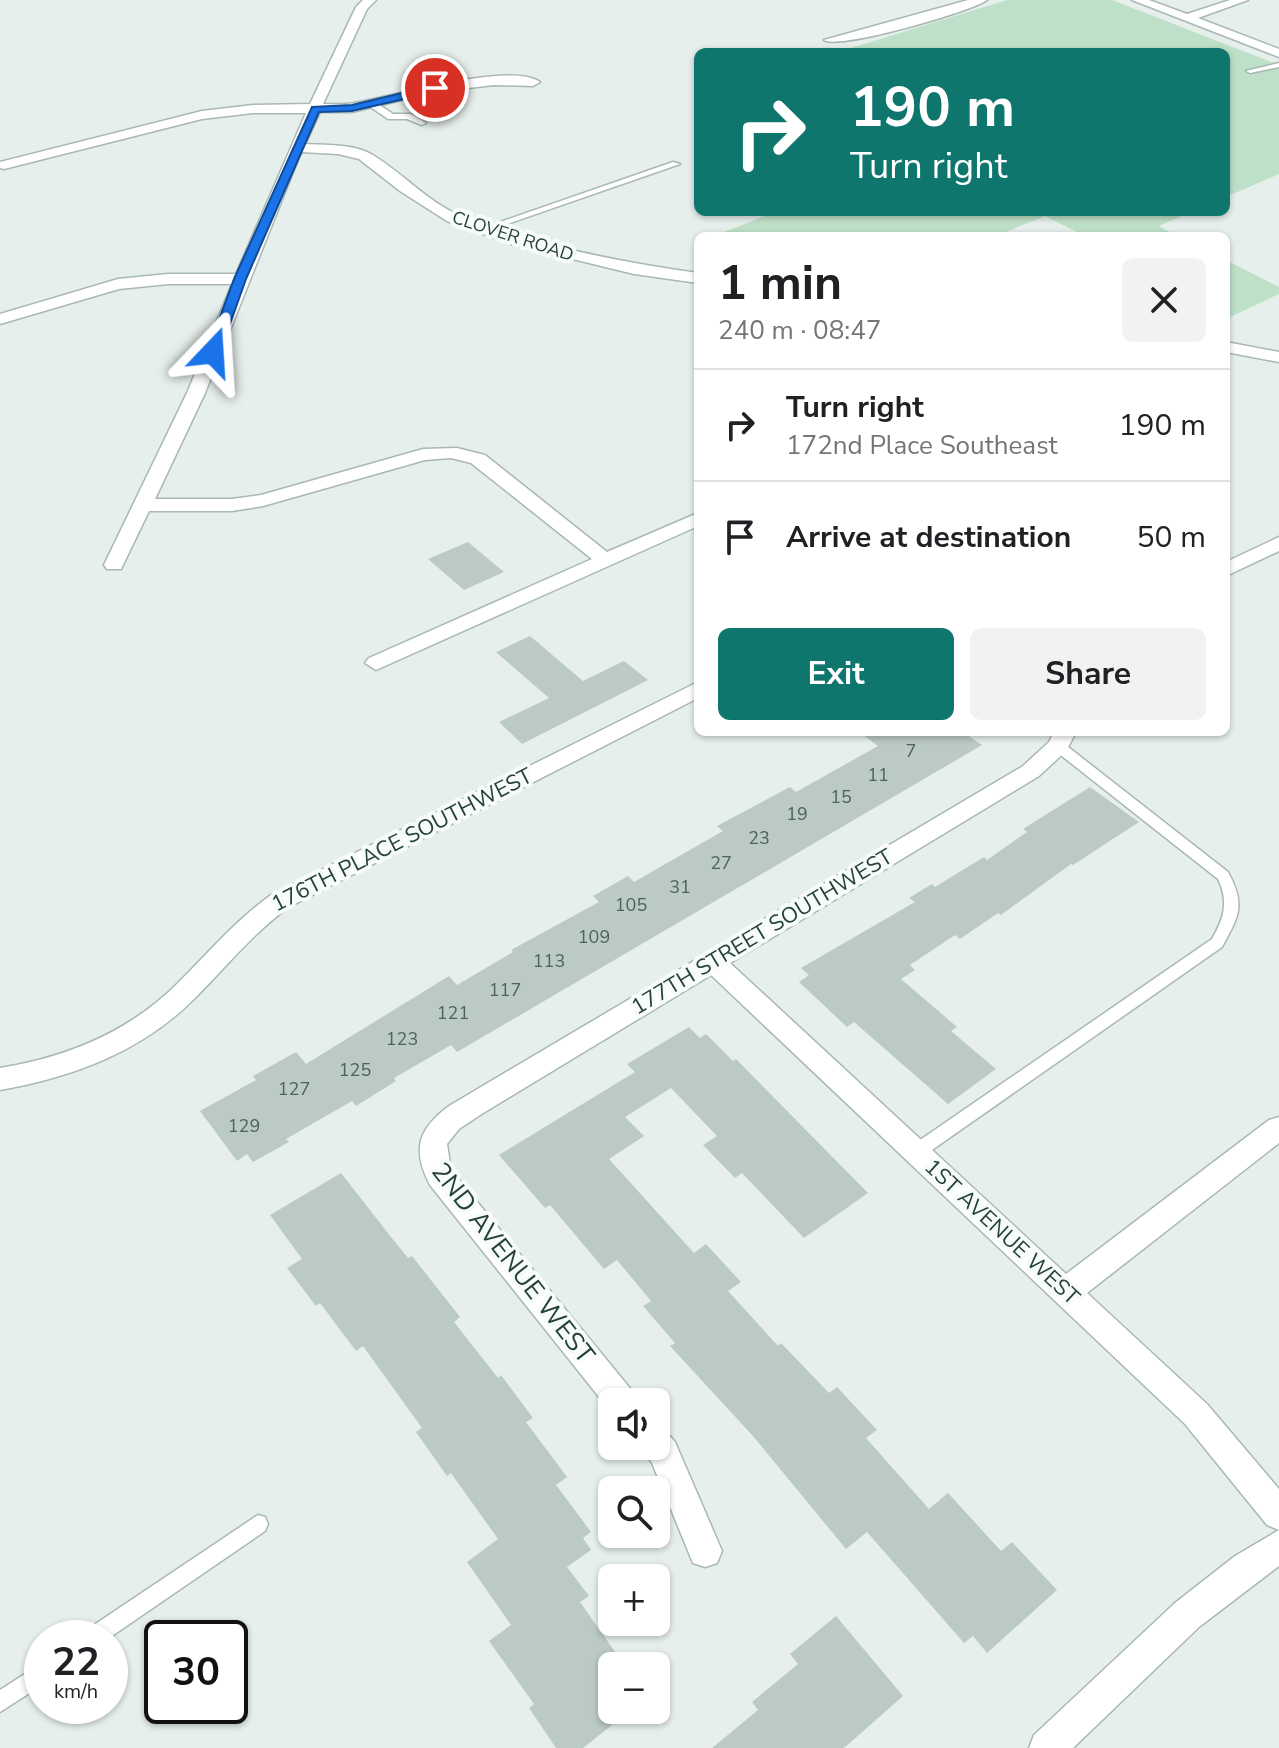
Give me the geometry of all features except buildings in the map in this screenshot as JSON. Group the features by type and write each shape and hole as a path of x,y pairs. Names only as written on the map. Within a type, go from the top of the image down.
{"street":[{"path":"114,565 196,393 240,279 297,148 362,7 370,0"},
{"path":"830,40 865,35 981,0"},
{"path":"1138,0 1279,53"},
{"path":"1187,18 1242,0"},
{"path":"4,165 202,115 253,109 352,108 435,88 494,81 533,82"},
{"name":"CLOVER ROAD","path":"297,148 338,150 364,156 405,188 452,218 484,229 573,257 694,277"},
{"path":"0,319 118,284 168,279 240,279"},
{"path":"1230,348 1279,357"},
{"path":"143,505 232,505 263,500 443,451 461,452 478,459 606,561"},
{"path":"376,663 694,521"},
{"path":"1230,568 1279,543"},
{"name":"176TH PLACE SOUTHWEST","path":"0,1079 34,1075 112,1046 161,1014 250,921 280,901 694,691"},
{"name":"177TH STREET SOUTHWEST","path":"448,1121 1031,771 1062,739"},
{"name":"1ST AVENUE WEST","path":"712,961 1196,1414 1279,1514"},
{"name":"2ND AVENUE WEST","path":"448,1121 434,1137 430,1157 440,1177 611,1388"},
{"path":"1065,1292 1279,1128"},
{"path":"667,1460 705,1551"},
{"path":"1047,1748 1205,1598 1243,1568 1279,1546"}],"lane":[{"path":"1250,71 1279,65"},
{"path":"372,104 391,117 408,116 422,123"},
{"path":"484,229 676,164"},
{"path":"916,1152 1217,943 1232,916 1235,897 1223,876 1062,739"},
{"path":"118,1620 258,1524"},
{"path":"0,1702 24,1685"}],"green space":[{"path":"1007,0 1112,0 1279,65 1279,174 1230,195 1230,48 851,48"},
{"path":"765,216 1045,216 1006,232 724,232"},
{"path":"1045,216 1182,216 1159,226 1170,232 1077,232"},
{"path":"1230,262 1279,287 1279,294 1230,317"}],"route":[{"path":"213,352 240,279 315,109 352,108 435,88"}]}
